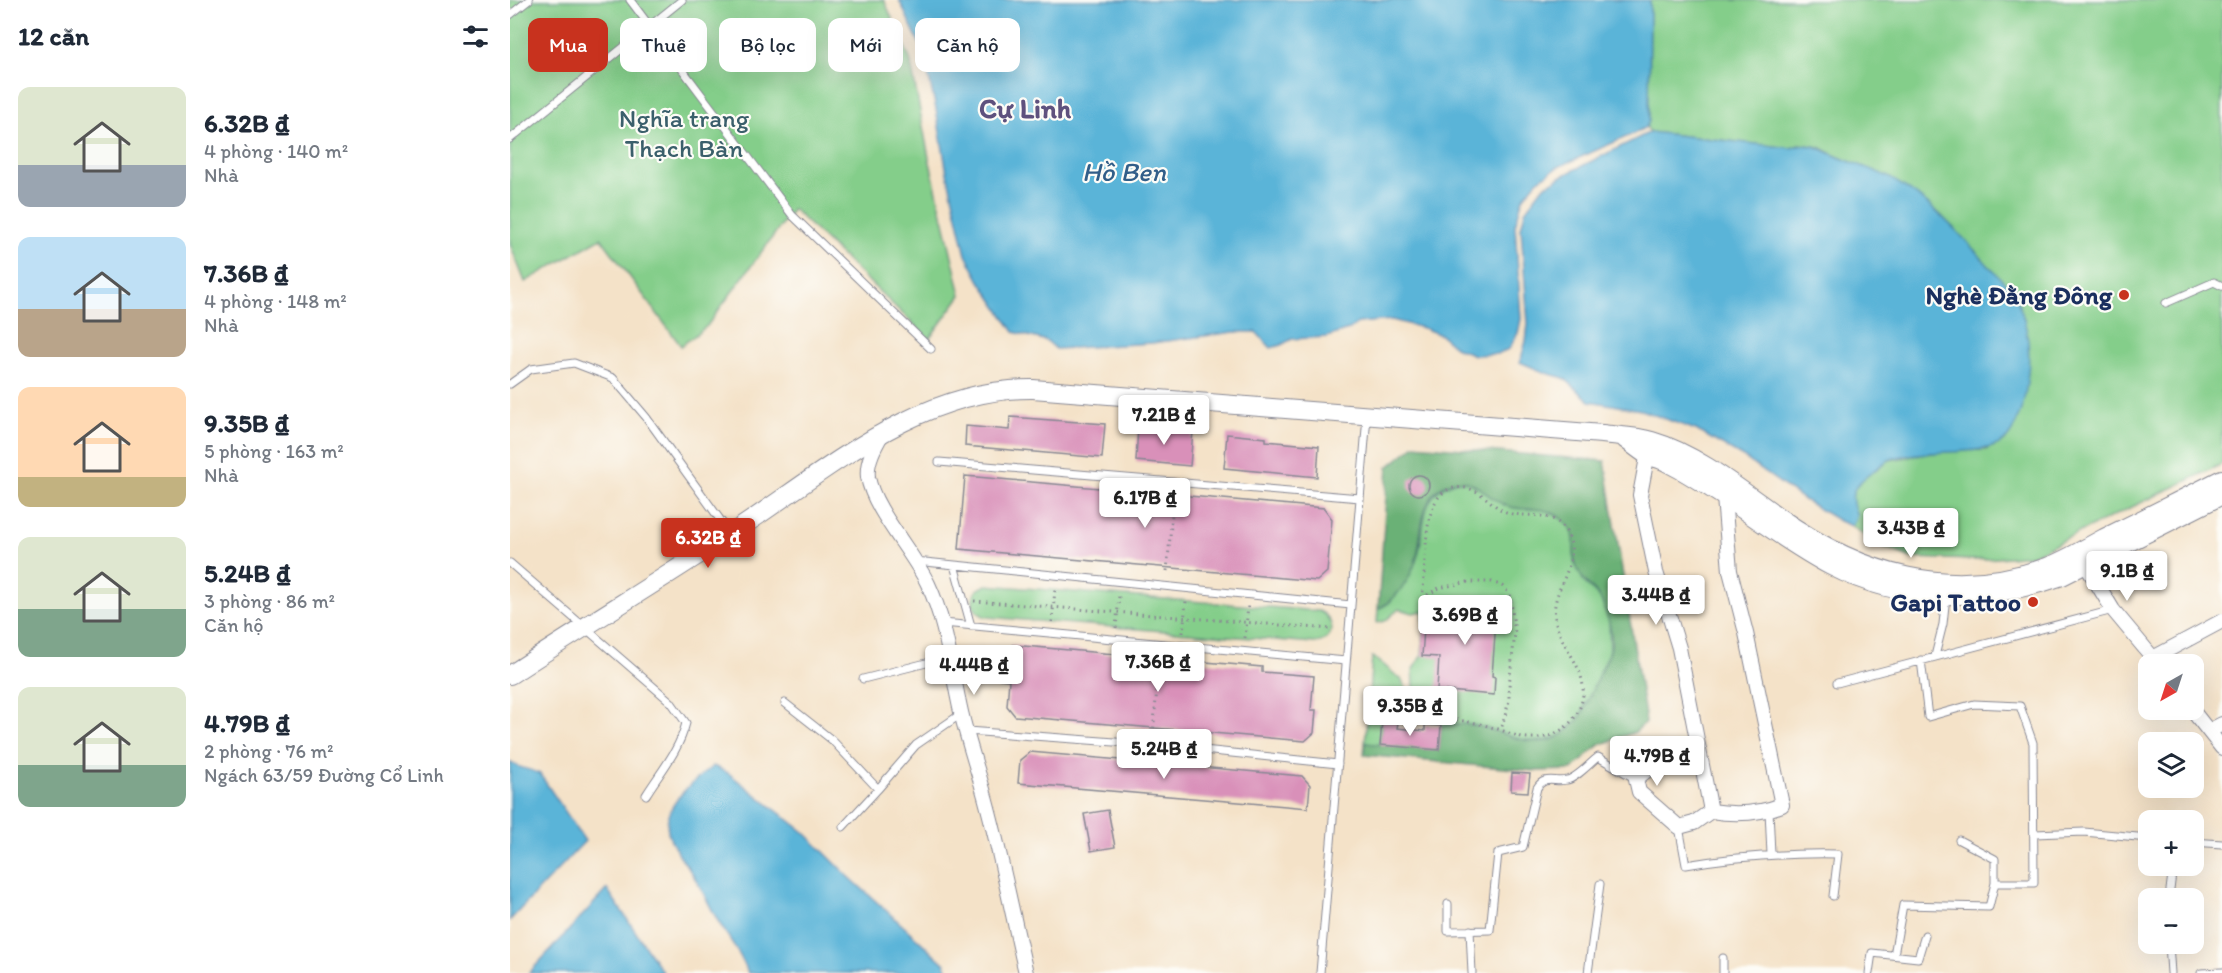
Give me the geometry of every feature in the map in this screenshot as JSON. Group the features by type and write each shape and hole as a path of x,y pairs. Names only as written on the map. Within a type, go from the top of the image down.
{"street":[{"path":"510,675 730,534 885,430 926,411 966,398 1017,388 1621,436 1649,447 1672,448 1727,490 1793,535 1835,560 1918,579 1946,588 2015,576 2082,558 2222,495"},
{"path":"885,430 870,458 868,475 877,503 928,584 942,623 962,714 988,805 1026,973"},
{"path":"1649,447 1640,495 1656,572 1679,648 1711,811"},
{"path":"2082,558 2222,479"},
{"path":"1697,744 1669,753 1636,778 1639,792 1679,827 1694,823 1711,811 1731,815 1776,808 1746,633 1730,571 1727,490"},
{"path":"2082,558 2113,610 2150,654"},
{"path":"2168,654 2222,621"},
{"path":"2200,720 2222,748"},
{"path":"2209,731 2222,723"}],"lane":[{"path":"510,15 529,0"},
{"path":"630,0 644,18"},
{"path":"660,18 682,0"},
{"path":"510,139 620,50"},
{"path":"685,72 792,215 931,349"},
{"path":"2166,303 2214,282 2222,286"},
{"path":"510,384 531,369 574,363 613,378 646,417 730,534"},
{"path":"1320,973 1367,415"},
{"path":"939,462 1360,498"},
{"path":"915,561 1351,605"},
{"path":"510,563 671,702 686,723 674,755 646,795"},
{"path":"954,565 971,626"},
{"path":"1935,656 1943,624 1946,588"},
{"path":"1837,683 2113,610"},
{"path":"942,623 1346,661"},
{"path":"863,678 950,657"},
{"path":"1921,660 1928,717 1974,704 2020,706 2034,743 2034,883 1995,883"},
{"path":"785,703 832,740 878,789"},
{"path":"843,827 916,745 962,714"},
{"path":"967,731 1155,745 1338,764"},
{"path":"1448,904 1448,931 1490,930 1498,853 1523,847 1540,783 1545,780 1569,780 1598,757 1636,778"},
{"path":"1771,854 1776,808"},
{"path":"1679,827 1686,865 1745,855 1838,854 1833,896"},
{"path":"2035,834 2084,832 2138,837"},
{"path":"1894,955 1903,905 1989,908 1995,883 1995,859 1959,840"},
{"path":"2204,843 2222,844"},
{"path":"1588,973 1600,884"},
{"path":"1470,930 1472,973"},
{"path":"1869,973 1872,953 1918,958 1925,934"},
{"path":"2170,954 2171,973"},
{"path":"1723,958 1723,973"},
{"path":"2201,973 2222,972"}],"path":[{"path":"1421,610 1428,528 1432,509 1443,493 1463,487 1476,490 1509,513 1548,516 1560,523 1568,534 1571,560 1556,603 1554,616 1579,668 1583,696 1580,710 1561,731 1530,738 1478,723 1442,718"},
{"path":"1167,571 1174,491"},
{"path":"1422,598 1439,588 1468,582 1492,582 1502,586 1510,594 1515,633 1509,701 1501,730"},
{"path":"1052,622 1055,590"},
{"path":"1116,628 1119,596"},
{"path":"964,600 1331,629"},
{"path":"1183,633 1186,601"},
{"path":"1245,638 1248,606"},
{"path":"1153,736 1160,654"}],"green space":[{"name":"Nghĩa trang Thạch Bàn","path":"510,0 884,0 892,18 828,18 828,72 903,72 903,43 910,59 929,158 961,295 929,339 793,209 707,326 681,346 601,238 525,282 510,244"},
{"path":"1650,0 2222,0 2222,464 2032,555 1974,560 1912,558 1874,543 1852,526 1857,515 1851,502 1853,490 1863,479 1889,460 1945,451 1985,450 2005,441 2022,406 2015,296 1940,214 1890,178 1820,147 1801,144 1791,148 1650,132 1646,127 1649,121"},
{"path":"1415,445 1605,461 1646,722 1635,732 1599,745 1572,770 1535,771 1364,755 1365,743 1439,750 1441,726 1453,724 1483,727 1527,741 1538,742 1560,736 1574,725 1582,714 1611,645 1610,626 1604,608 1599,597 1583,579 1577,568 1574,539 1568,525 1549,512 1507,506 1470,483 1462,481 1443,486 1430,499 1423,518 1417,556 1411,572 1397,594 1378,609 1388,467"},
{"path":"1457,481 1472,482 1492,497 1545,509 1564,520 1575,535 1574,561 1584,582 1601,599 1609,621 1610,650 1579,719 1561,736 1540,742 1519,739 1473,725 1441,726 1442,716 1419,703 1414,686 1413,669 1422,655 1423,611 1413,613 1399,609 1385,621 1377,623 1378,609 1389,603 1417,558 1425,512 1429,503 1435,494"},
{"path":"986,585 1319,611 1329,619 1331,630 1326,639 1314,643 987,617 978,613 973,603 977,590"},
{"path":"1372,657 1401,679 1407,693 1405,703 1396,716 1395,722 1382,721 1380,745 1365,743"}],"water":[{"name":"Hồ Ben","path":"899,0 1650,0 1649,121 1646,127 1633,134 1558,167 1537,181 1523,198 1515,225 1521,319 1518,333 1509,349 1497,354 1474,355 1455,347 1441,335 1392,320 1358,323 1348,330 1327,337 1292,339 1271,348 1256,332 1234,332 1152,343 1056,349 1047,341 1014,332 980,281 966,255 947,173 928,72 1020,72 1020,18 915,18 915,34"},
{"path":"1650,132 1791,148 1802,145 1813,146 1888,177 1929,205 2007,285 2024,318 2029,350 2026,389 2016,422 2009,436 1995,446 1982,449 1916,454 1889,460 1862,480 1855,489 1852,498 1857,515 1852,526 1804,500 1743,457 1696,430 1641,410 1590,401 1564,378 1520,362 1528,324 1521,228 1525,211 1543,187"},
{"path":"510,762 540,774 585,841 510,920"},
{"path":"713,766 728,773 804,832 847,875 945,964 949,973 748,973 702,890 672,843 667,826 671,810 680,795"},
{"path":"607,889 663,973 529,973"}],"building":[{"path":"1010,417 1105,424 1102,458 965,446 966,426 1009,430"},
{"path":"1138,427 1193,431 1190,466 1136,461"},
{"path":"1227,434 1266,438 1266,441 1319,446 1317,477 1224,468"},
{"path":"1419,475 1426,478 1429,485 1426,492 1419,495 1412,492 1409,485 1412,478"},
{"path":"965,476 1324,508 1332,519 1327,572 1317,581 959,549"},
{"path":"1444,598 1502,603 1500,621 1496,621 1492,676 1495,677 1494,695 1437,690 1439,657 1422,656 1424,629 1441,631"},
{"path":"1012,645 1262,667 1262,672 1314,676 1311,710 1316,710 1314,733 1305,741 1015,716 1007,706 1009,680 1000,679 1003,653"},
{"path":"1382,721 1398,723 1397,728 1425,731 1425,725 1441,726 1439,750 1380,745"},
{"path":"1030,752 1302,776 1310,785 1308,808 1018,783 1020,760"},
{"path":"1512,773 1530,774 1528,792 1511,791"},
{"path":"1108,810 1115,847 1091,851 1084,814"}],"place":[{"name":"Nghè Đằng Đông","path":"2124,295"},
{"name":"Gapi Tattoo","path":"2033,602"}],"district":[{"name":"Cự Linh","path":"1025,108"}]}
